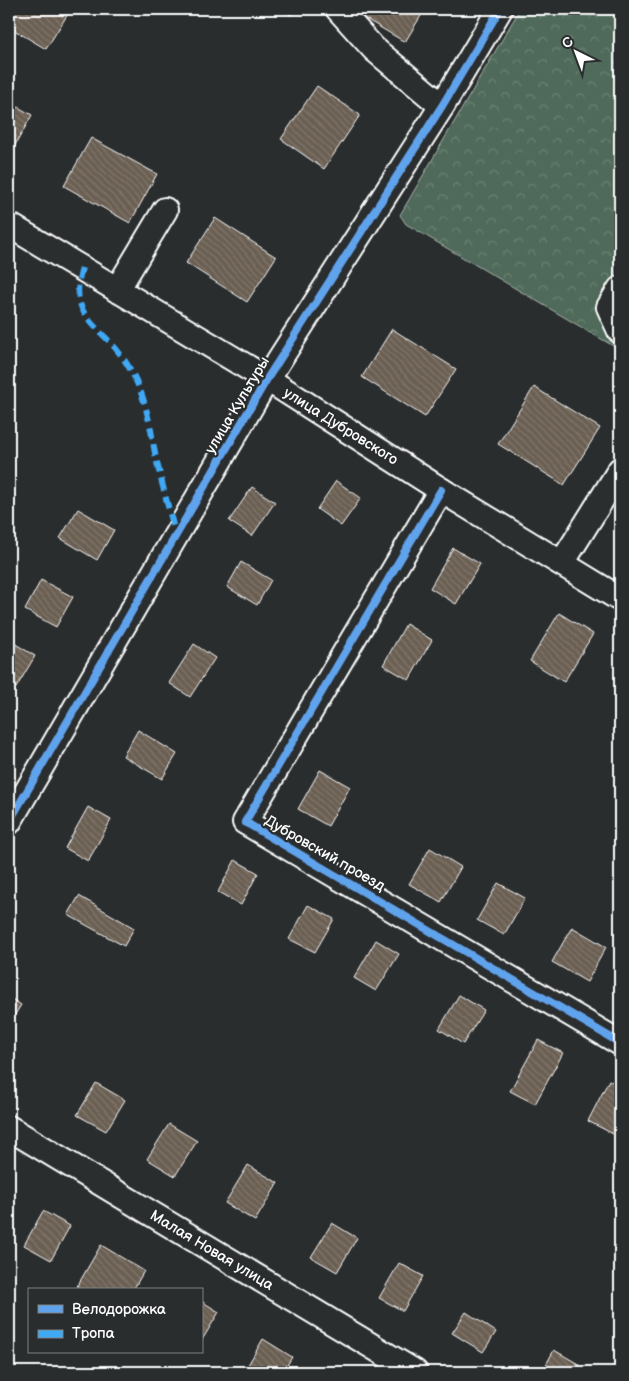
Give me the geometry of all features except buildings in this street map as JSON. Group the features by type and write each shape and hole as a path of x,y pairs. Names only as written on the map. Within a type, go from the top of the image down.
{"street":[{"path":"338,9 374,50 442,106"},
{"name":"улица Культуры","path":"9,822 267,380 442,106 500,9"},
{"path":"117,290 166,210"},
{"name":"улица Дубровского","path":"9,225 267,380 441,490 620,599"},
{"path":"620,289 610,307 620,331"},
{"path":"562,563 620,470"},
{"name":"Дубровский проезд","path":"441,490 245,822 620,1043"},
{"name":"Малая Новая улица","path":"9,1128 415,1372"}],"green space":[{"path":"520,9 620,9 620,350 406,224 400,215"}],"marked path":[{"path":"82,268 79,285 79,298 82,309 88,319 123,358 141,394 176,536"}],"cycle path":[{"path":"9,822 267,379 442,106 500,9"},
{"path":"441,490 245,822 620,1043"}]}
